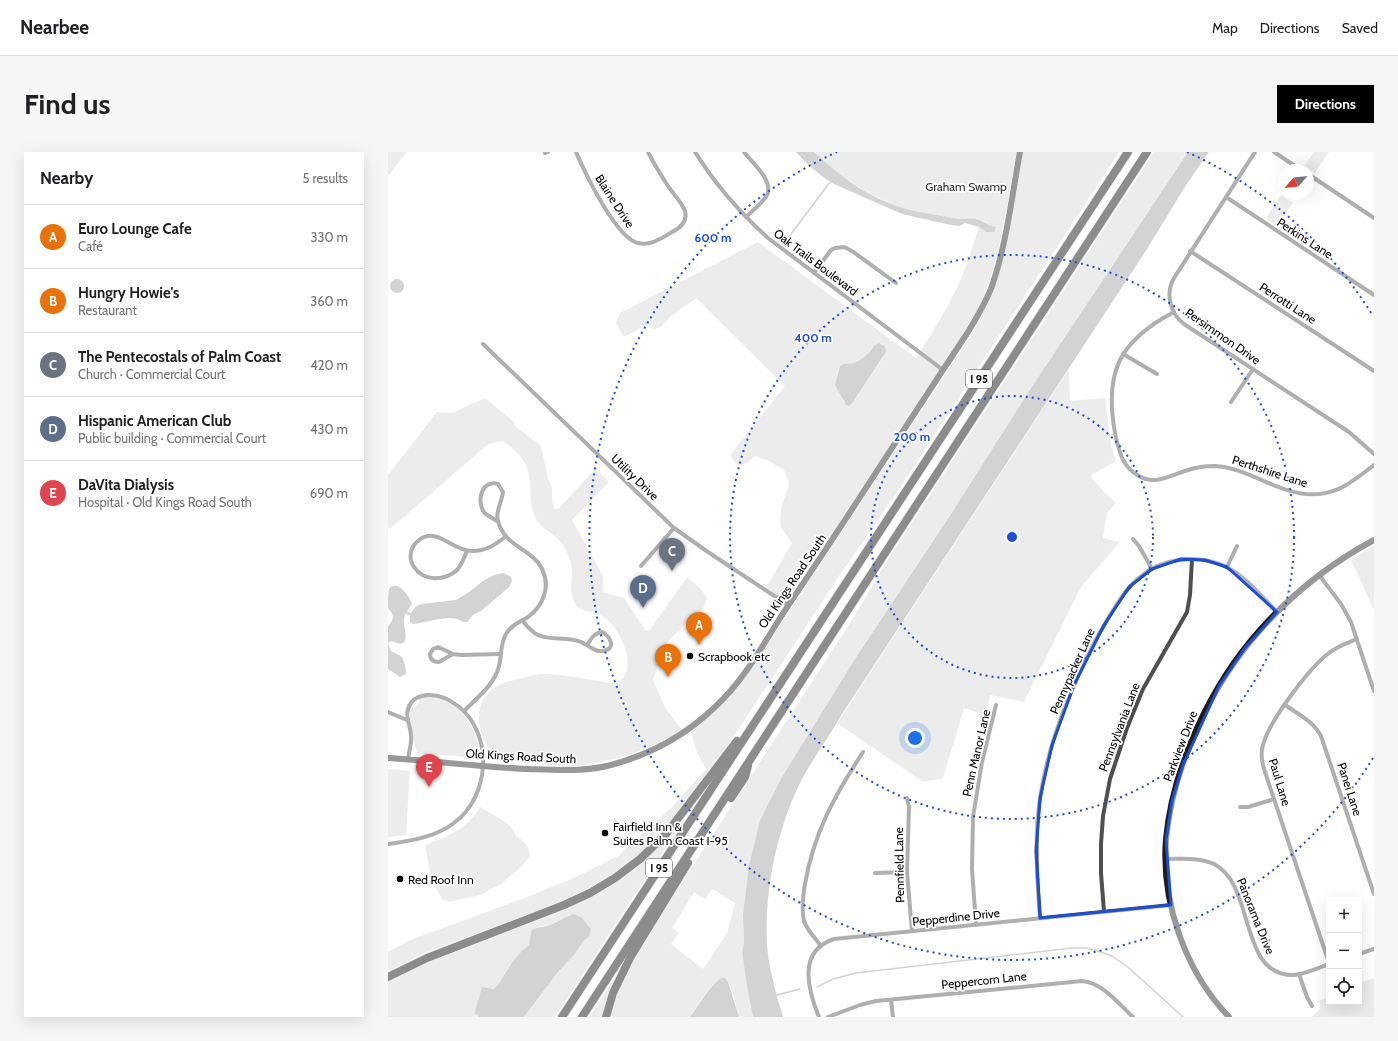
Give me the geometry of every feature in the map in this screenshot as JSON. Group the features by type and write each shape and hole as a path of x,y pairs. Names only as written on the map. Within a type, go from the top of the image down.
{"highway":[{"name":"I 95","path":"562,1017 1128,152"},
{"name":"I 95","path":"582,1017 1147,152"},
{"path":"388,977 427,958 564,905 590,893 626,870 648,852 666,834 735,743 756,719"},
{"path":"606,1017 617,983 630,958 687,865 745,777 750,758"}],"street":[{"name":"Blaine Drive","path":"576,152 595,190 618,228 628,238 641,244 653,242 678,229 683,225 686,217 684,209 663,178 648,152"},
{"name":"Oak Trails Boulevard","path":"695,152 715,182 746,217 768,238 943,370"},
{"path":"744,152 765,178 769,187 768,193 764,200 746,217"},
{"name":"Old Kings Road South","path":"388,758 482,767 563,770 587,769 631,759 669,743 697,723 715,707 730,692 753,661 788,604 844,523 974,321 993,283 1005,232 1020,152"},
{"name":"Persimmon Drive","path":"1255,152 1176,274 1170,286 1169,297 1174,312 1187,326 1349,432 1374,454"},
{"path":"1274,152 1292,164"},
{"path":"1314,178 1374,218"},
{"name":"Perkins Lane","path":"1226,197 1374,294"},
{"path":"814,273 831,250 844,247 852,251 896,283"},
{"name":"Perrotti Lane","path":"1190,251 1374,371"},
{"name":"Perthshire Lane","path":"1174,312 1154,322 1131,342 1123,354 1116,370 1111,401 1113,419 1118,448 1129,469 1142,478 1162,480 1193,468 1216,466 1237,470 1294,492 1314,495 1331,492 1343,487 1374,465"},
{"name":"Utility Drive","path":"482,344 674,528 788,604"},
{"path":"1123,354 1157,374"},
{"path":"1231,402 1252,369"},
{"path":"464,711 494,679 500,665 501,647 505,635 512,627 532,614 540,604 546,591 542,569 534,558 505,537 497,521 498,508 503,492 498,484 492,483 486,486 483,490 480,503 486,514 497,521"},
{"path":"641,566 674,528"},
{"path":"466,551 461,564 456,570 447,576 438,578 425,576 418,571 412,564 410,555 411,550 421,538 429,536 438,537 454,547 466,551 485,550 505,537"},
{"path":"1133,539 1139,546 1152,569"},
{"name":"Parkview Drive","path":"1229,1017 1208,992 1189,959 1179,934 1171,905 1166,859 1166,840 1172,801 1192,741 1212,699 1245,648 1277,612 1298,592 1352,552 1374,540"},
{"path":"1227,567 1237,546"},
{"name":"Pennypacker Lane","path":"1040,918 1036,863 1037,822 1044,779 1054,739 1088,654 1104,625 1129,587 1139,577 1152,569 1170,562 1192,559 1213,562 1227,567 1247,582 1277,612"},
{"name":"Pennsylvania Lane","path":"1104,912 1100,844 1109,784 1122,742 1141,694 1187,612 1191,590 1192,559"},
{"path":"1319,575 1344,609 1351,622 1374,691"},
{"path":"522,620 531,632 539,636 570,639 599,652 604,652 611,647 612,643 607,634 598,632 593,635 586,645"},
{"name":"Paul Lane","path":"1326,955 1264,767 1262,750 1266,737 1285,705 1302,681 1326,655 1336,648 1357,639"},
{"path":"453,654 440,662 431,659 430,654 433,649 438,647 453,654 500,654"},
{"path":"388,844 413,840 432,834 458,821 466,813 475,798 482,767 483,749 480,736 474,724 464,711 452,701 442,696 425,695 412,701 407,711 407,720 411,735 408,759"},
{"name":"Penn Manor Lane","path":"976,925 972,869 973,817 982,762 996,705"},
{"name":"Panei Lane","path":"1285,705 1311,723 1321,736 1374,894"},
{"path":"388,712 407,720"},
{"path":"819,1017 809,986 808,973 815,952 821,946 808,929 803,915 804,893 808,867 829,808 863,752"},
{"name":"Pennfield Lane","path":"908,798 907,872 912,931"},
{"path":"1240,807 1248,807 1274,799"},
{"name":"Panorama Drive","path":"1166,859 1201,860 1215,864 1228,875 1234,885 1254,943 1263,961 1276,971 1288,974 1299,974 1326,965"},
{"path":"875,873 907,872"},
{"name":"Pepperdine Drive","path":"821,946 831,940 839,938 1171,905"},
{"path":"1362,953 1374,949"},
{"path":"1299,974 1306,995 1312,1006"},
{"name":"Peppercorn Lane","path":"828,1017 866,1003 1070,982 1092,983 1101,988 1133,1017"},
{"path":"891,1000 893,1017"}],"highlighted area":[{"path":"1181,559 1205,560 1227,567 1277,612 1245,648 1219,686 1183,765 1172,801 1166,840 1171,905 1040,918 1036,851 1040,798 1052,745 1074,685 1104,625 1129,587 1152,569"}],"green space":[{"path":"388,152 407,152 388,176"},
{"name":"Graham Swamp","path":"814,152 1017,152 996,258 990,279 973,319 838,527 811,563 784,605 764,591 792,543 781,527 780,519 782,505 789,484 784,470 769,461 755,456 747,463 738,466 730,455 785,386 696,298 670,317 661,327 654,329 646,325 624,337 616,323 620,313 758,242 916,358 939,322 954,293 962,276 979,227 984,230 993,227 983,221 975,219 954,219 903,208 870,194 827,165","holes":["877,344 883,344 884,356 853,402 844,403 836,382 839,368 854,363 869,354"]},
{"path":"1023,152 1119,152 894,497 841,573 703,781 657,839 626,866 583,894 424,953 388,971 388,952 408,941 527,897 576,877 618,856 674,805 706,769 697,753 691,732 722,704 749,672 966,343 982,315 996,283 1002,261"},
{"path":"1154,152 1188,152 1031,388 951,514 853,662 782,777 760,820 749,865 743,914 744,944 742,951 753,1017 739,1017 732,992 725,978 715,983 710,988 690,1017 614,1017 610,1014 615,996 637,952 852,620 885,564","holes":["712,889 735,903 727,933 703,969 671,944 679,933 672,928 694,892 705,899"]},
{"path":"1314,152 1329,152 1315,173 1314,164 1305,164"},
{"path":"1278,200 1288,200 1293,203 1277,226 1266,218"},
{"path":"1069,369 1070,401 1105,398 1111,446 1116,461 1090,476 1116,503 1107,513 1103,538 1120,542 1081,587 1024,702 990,695 986,715 964,708 943,778 923,782 837,723"},
{"path":"485,398 513,421 515,426 541,446 548,478 552,487 554,509 559,508 596,468 609,482 572,520 603,576 603,592 624,598 646,631 649,631 687,577 701,589 707,598 701,611 692,614 681,629 669,640 660,658 653,680 666,709 682,730 675,735 637,752 618,758 569,767 495,759 488,747 480,728 480,708 482,701 490,691 501,684 540,674 559,675 615,683 623,678 627,671 628,664 624,646 616,629 601,616 580,608 574,602 571,593 572,568 569,556 558,539 542,527 536,519 532,507 529,477 526,466 518,454 503,441 492,443 483,448 390,529 388,527 388,475 437,412 452,413"},
{"path":"1374,545 1374,610 1351,560"},
{"path":"426,697 438,698 448,702 465,716 476,736 480,758 417,753 411,730 410,712 412,707 414,708 420,701 418,699"},
{"path":"388,769 410,771 406,835 388,837"},
{"path":"692,804 687,815 555,1017 524,1017 558,972 574,955 584,940 588,925 583,921 569,915 550,925 540,926 531,931 529,945 515,958 498,985 494,989 482,987 474,1014 478,1015 479,1017 388,1017 388,982 427,962 608,885"},
{"path":"480,807 501,819 511,827 516,836 526,844 529,849 530,856 521,867 501,884 480,895 449,902 442,899 435,885 432,883 425,845 463,827 475,815"},
{"path":"619,971 604,1017 589,1017"},
{"path":"1374,978 1374,1017 1312,1017 1320,1008 1320,1004 1317,1001 1326,998 1326,1005 1362,1005 1362,982"}],"shaded area":[{"path":"796,152 814,152 849,181 878,199 912,210 955,219 976,219 996,227 994,232 987,232 979,227 965,223 959,226 902,214 834,184 804,161"},
{"path":"1188,152 1209,152 1186,185 1147,249 842,714 801,781 784,821 778,843 769,889 767,912 768,955 772,979 783,1017 753,1017 742,951 744,944 743,914 749,865 760,820 782,777 853,662 951,514 1031,388"},
{"path":"394,279 400,279 404,283 404,289 400,293 394,293 390,289 390,283"},
{"path":"879,343 885,346 886,352 853,402 849,406 846,405 835,385 840,366 860,360"},
{"path":"503,573 511,577 512,581 509,587 481,611 473,615 467,622 454,618 447,618 413,624 410,622 410,615 405,614 405,641 401,644 391,641 388,643 388,626 393,617 388,608 389,589 392,586 399,587 409,597 412,604 407,611 411,613 416,606 422,604 456,600 494,575"},
{"path":"388,643 391,651 402,657 405,665 406,674 400,677 388,669"},
{"path":"574,914 582,918 591,929 589,937 584,940 574,955 558,972 524,1017 479,1017 478,1015 474,1014 482,987 494,989 498,985 515,958 529,945 531,931 536,928 548,926"},
{"path":"721,978 725,978 728,982 739,1017 690,1017 708,991"}],"waterway":[{"path":"788,238 830,182"},
{"path":"817,987 833,979 856,973 1072,948 1085,948 1112,956 1129,968 1183,1017"},
{"path":"777,995 800,989"}],"place":[{"name":"The Pentecostals of Palm Coast","path":"672,571"},
{"name":"Hispanic American Club","path":"643,608"},
{"name":"Euro Lounge Cafe","path":"699,645"},
{"name":"Scrapbook etc","path":"690,656"},
{"name":"Hungry Howie's","path":"668,677"},
{"name":"DaVita Dialysis","path":"429,787"},
{"name":"Fairfield Inn & Suites Palm Coast I-95","path":"605,833"},
{"name":"Red Roof Inn","path":"400,879"}]}
